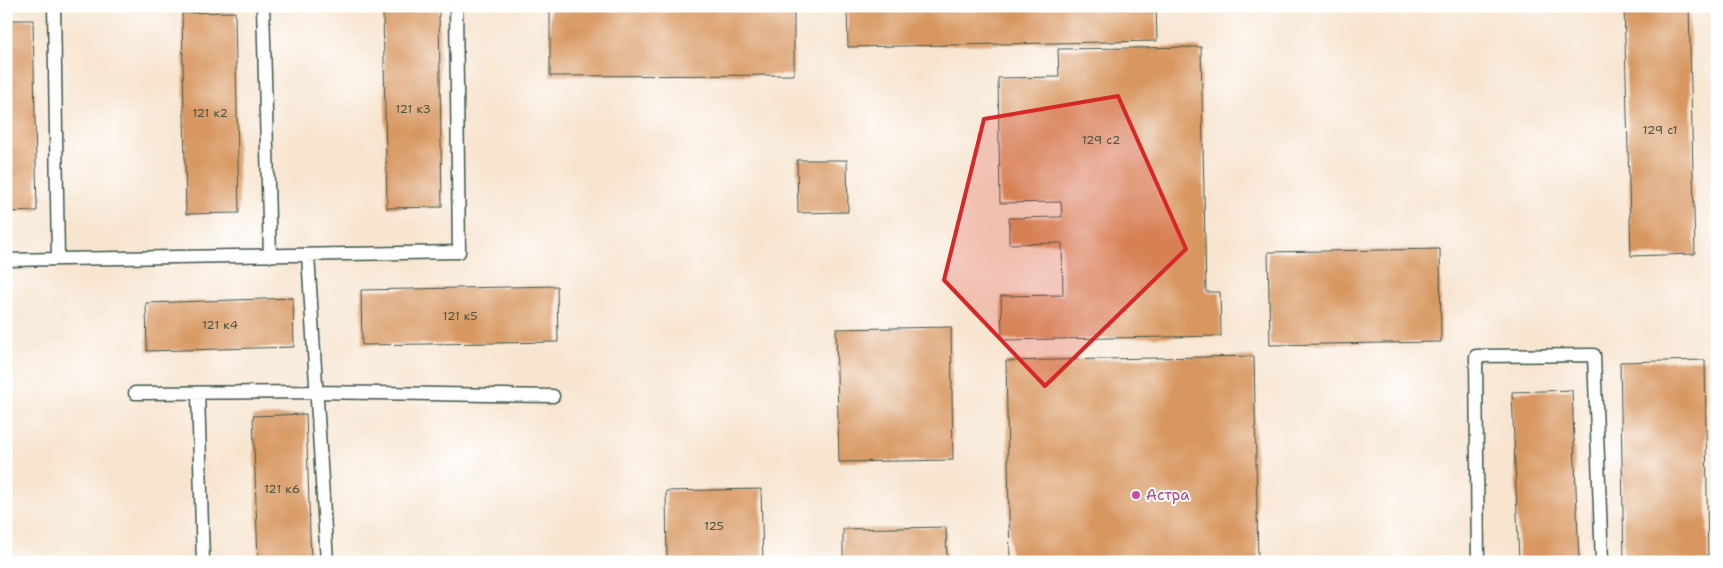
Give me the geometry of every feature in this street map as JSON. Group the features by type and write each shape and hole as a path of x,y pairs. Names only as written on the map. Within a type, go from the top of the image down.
{"lane":[{"path":"54,6 58,259"},
{"path":"263,6 270,256"},
{"path":"6,260 459,252 456,6"},
{"path":"308,255 327,562"},
{"path":"1478,562 1476,356 1594,356 1602,562"},
{"path":"198,392 203,562"},
{"path":"134,393 316,392 553,396"}],"highlighted area":[{"path":"1118,96 1186,249 1045,386 944,280 984,119"}],"building":[{"path":"550,6 794,6 794,75 550,76"},
{"path":"847,6 1156,6 1157,41 848,47"},
{"path":"1624,6 1689,6 1695,254 1631,256"},
{"path":"439,10 442,207 387,208 383,12"},
{"path":"235,12 239,213 186,214 182,13"},
{"path":"6,20 33,20 37,211 6,212"},
{"path":"1201,47 1206,292 1220,292 1221,336 1002,340 1001,296 1063,295 1062,243 1009,244 1009,218 1062,217 1061,202 1000,203 998,78 1059,77 1058,49"},
{"path":"797,160 847,160 848,212 798,213"},
{"path":"1440,249 1441,342 1270,345 1268,252"},
{"path":"557,286 558,342 362,345 361,290"},
{"path":"293,298 294,347 147,351 146,303"},
{"path":"951,327 953,460 839,462 836,329"},
{"path":"1254,356 1258,562 1010,562 1006,361"},
{"path":"1705,360 1708,562 1624,562 1620,362"},
{"path":"1572,390 1579,562 1519,562 1512,392"},
{"path":"306,414 311,562 258,562 253,416"},
{"path":"761,489 763,562 667,562 666,491"},
{"path":"946,527 947,562 843,562 843,529"}],"place":[{"name":"Астра","path":"1136,495"}]}
